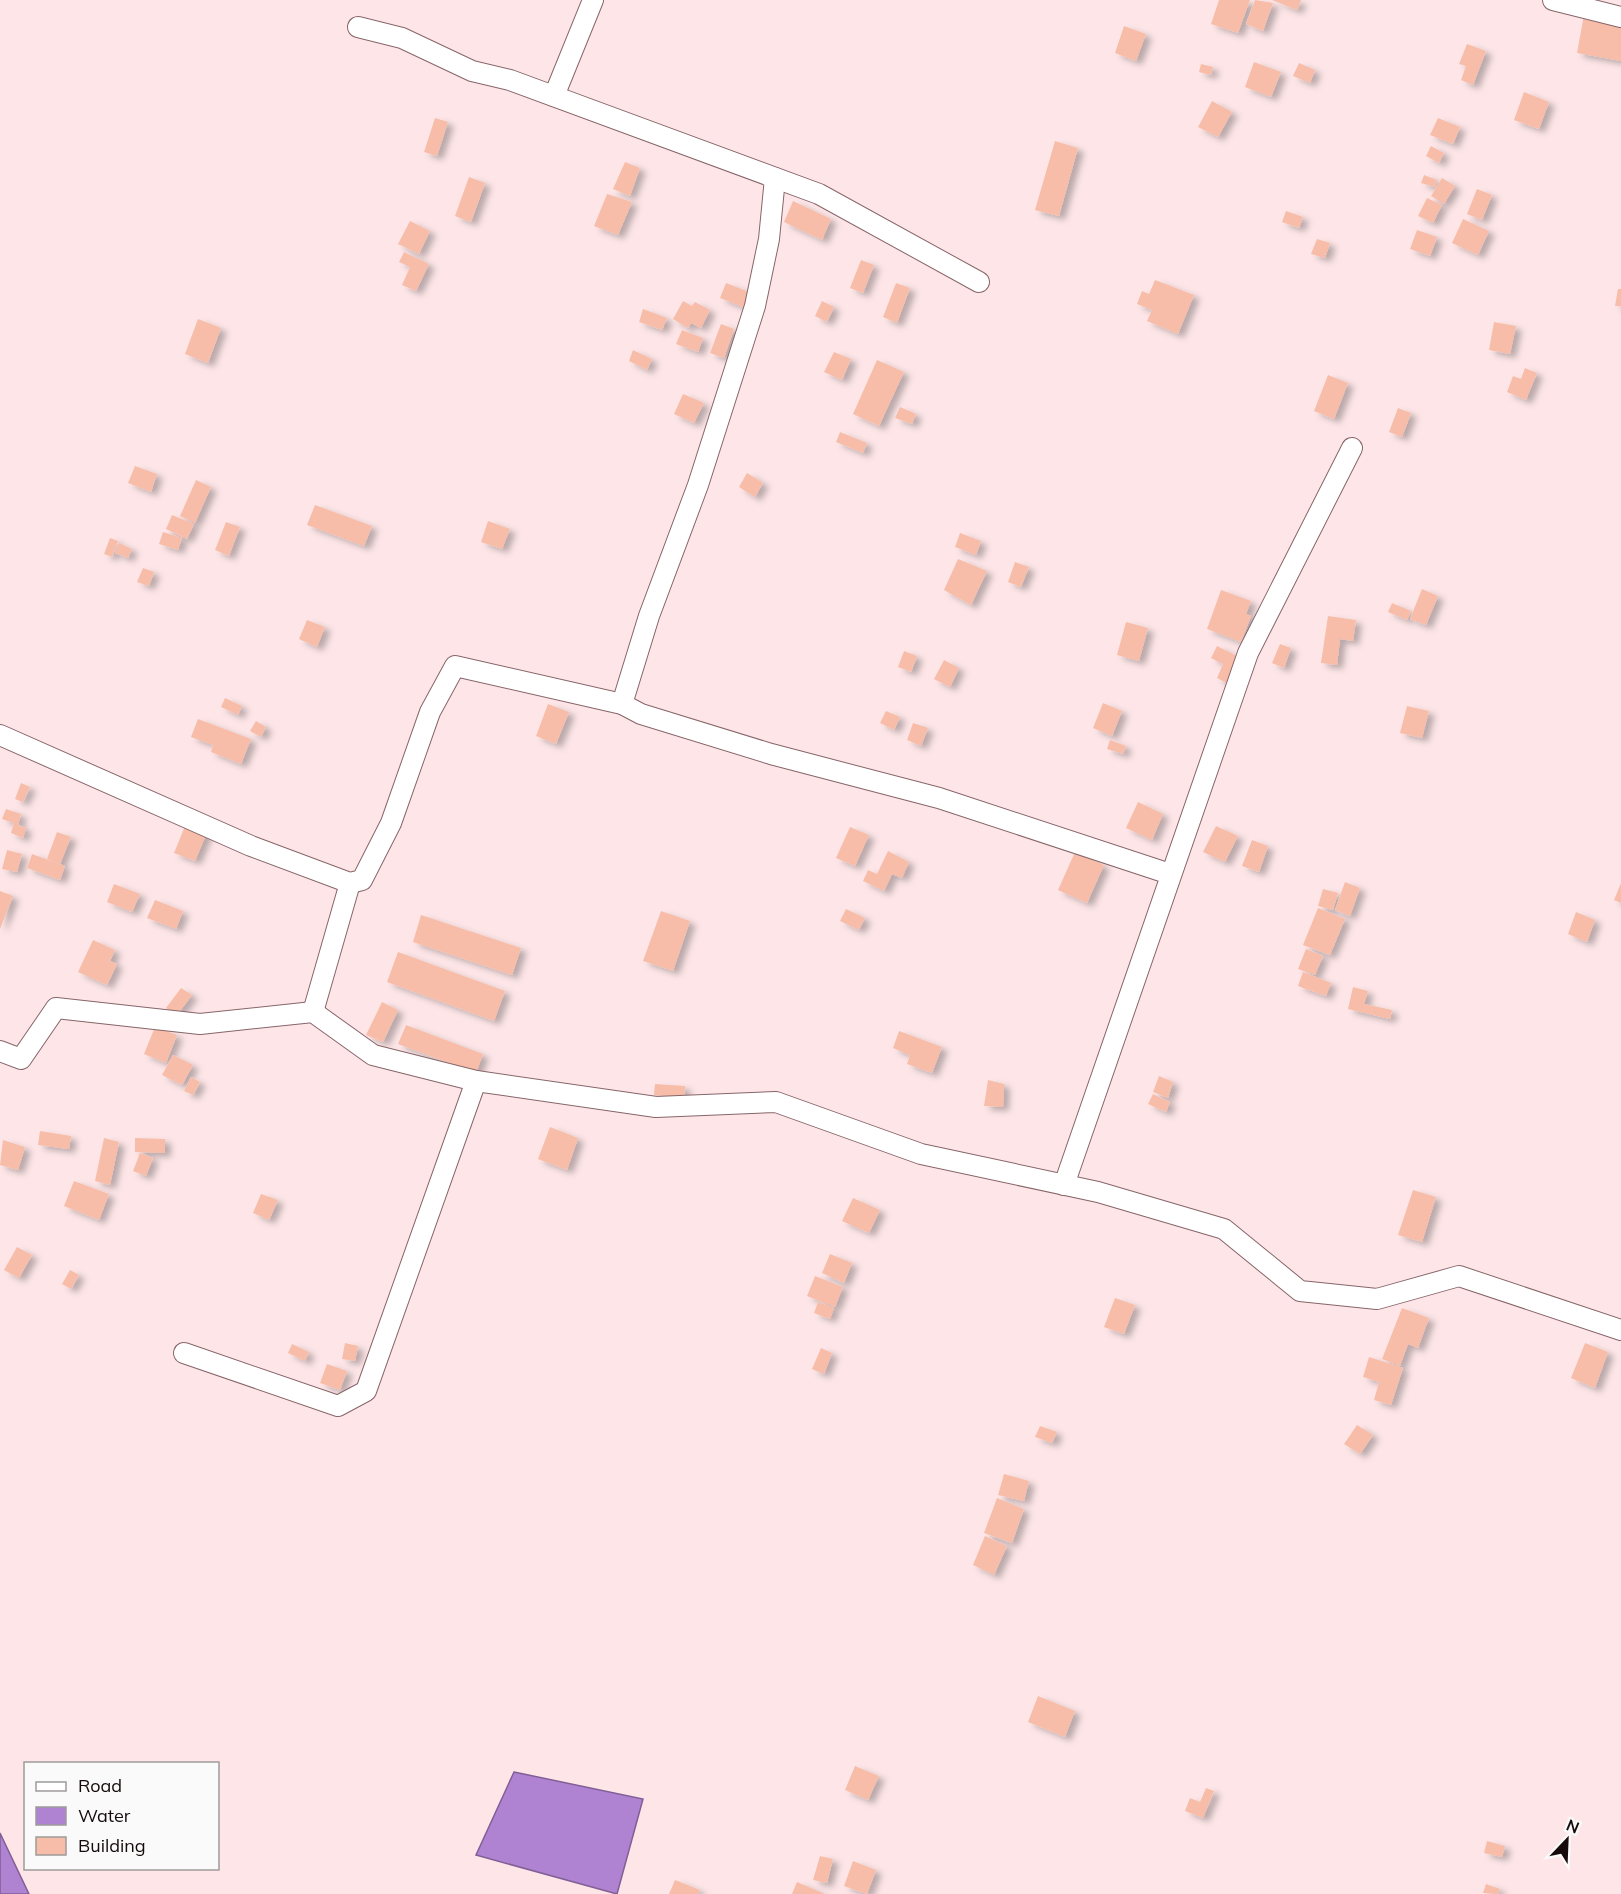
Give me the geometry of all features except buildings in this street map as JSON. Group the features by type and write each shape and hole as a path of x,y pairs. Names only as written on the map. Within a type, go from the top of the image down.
{"street":[{"path":"554,96 594,0"},
{"path":"1553,0 1621,17"},
{"path":"358,27 402,39 472,71 510,80 819,194 979,282"},
{"path":"622,704 649,616 698,485 755,306 769,239 775,178"},
{"path":"1064,1185 1248,653 1352,448"},
{"path":"0,735 251,846 350,883 362,880 391,823 430,712 454,666 622,704 641,714 771,754 939,798 1170,874"},
{"path":"313,1012 350,883"},
{"path":"0,1051 21,1059 56,1008 200,1024 313,1012 373,1055 476,1081 656,1107 776,1102 921,1154 1064,1185 1224,1229 1300,1291 1377,1299 1459,1276 1621,1330"},
{"path":"184,1353 338,1406 366,1390 476,1081"}],"water":[{"path":"514,1772 643,1799 617,1894 476,1855"},
{"path":"0,1833 29,1894 0,1894"}]}
